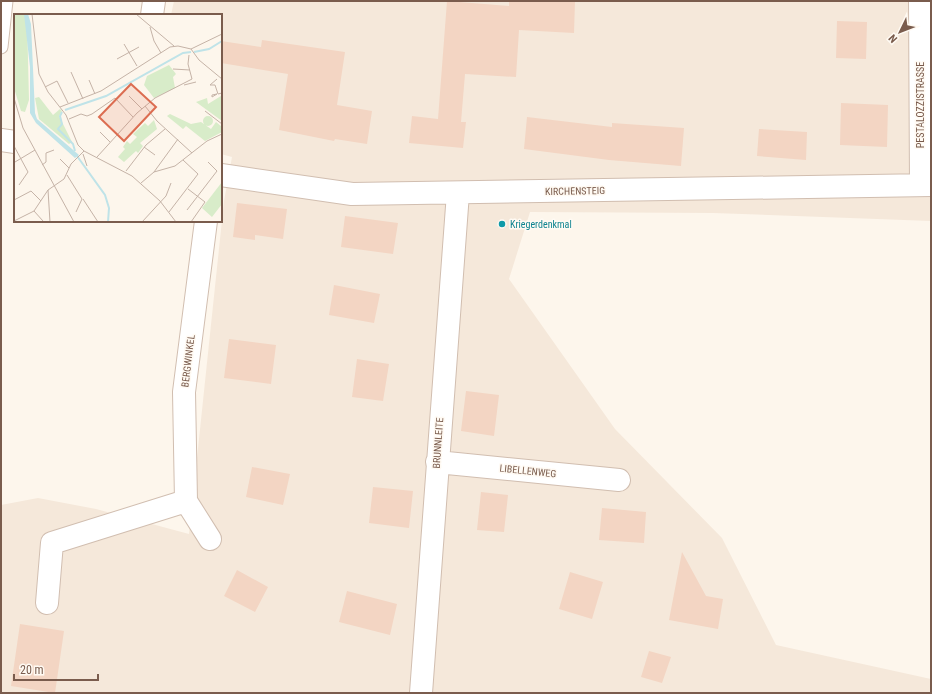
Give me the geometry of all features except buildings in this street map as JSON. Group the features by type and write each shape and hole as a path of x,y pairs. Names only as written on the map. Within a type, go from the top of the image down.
{"street":[{"path":"152,14 154,1"},
{"name":"PESTALOZZISTRASSE","path":"920,1 926,185"},
{"path":"1,140 14,142"},
{"name":"KIRCHENSTEIG","path":"222,175 352,194 926,185"},
{"name":"BRUNNLEITE","path":"421,693 458,193"},
{"name":"BERGWINKEL","path":"186,501 184,392 206,222"},
{"name":"LIBELLENWEG","path":"437,462 619,480"},
{"path":"47,603 52,543 186,501 210,539"}],"lane":[{"path":"1,47 6,1"}],"shaded area":[{"path":"174,1 931,1 931,221 713,213 530,212 509,279 615,429 722,538 776,645 931,679 931,693 1,693 1,505 38,498 96,509 189,534 224,201 232,157 222,154 222,14 171,14"}],"place":[{"name":"Kriegerdenkmal","path":"502,224"}]}
